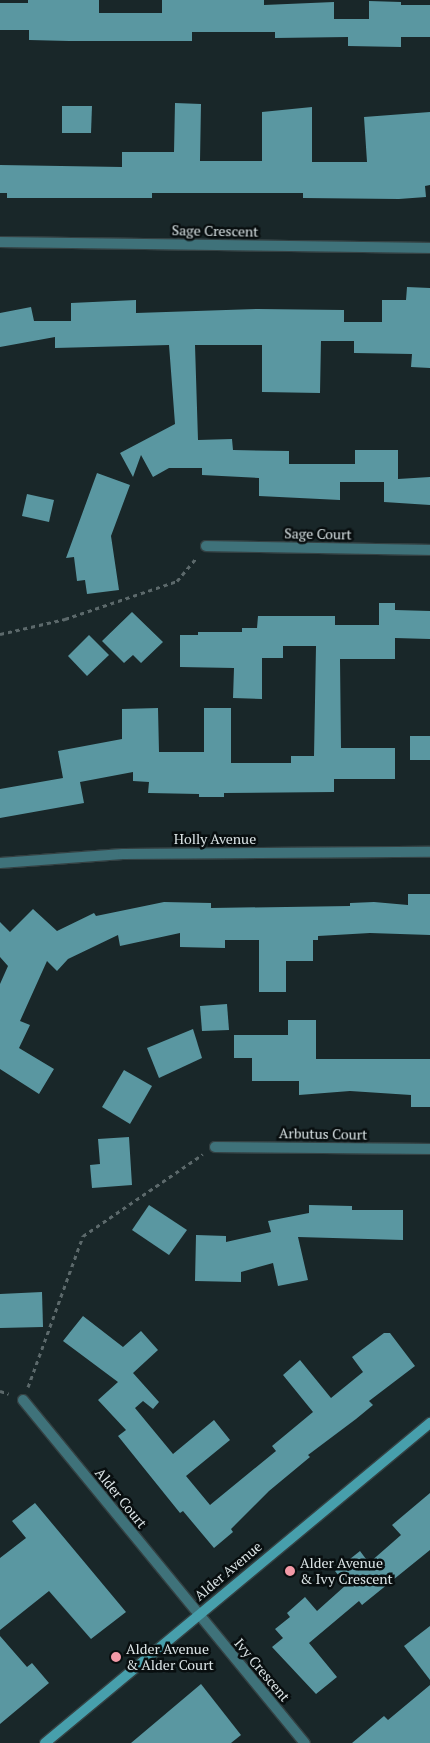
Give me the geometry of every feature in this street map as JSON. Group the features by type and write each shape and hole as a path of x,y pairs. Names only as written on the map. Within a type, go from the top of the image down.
{"street":[{"name":"Sage Crescent","path":"0,242 430,248"},
{"name":"Sage Court","path":"206,546 430,550"},
{"name":"Holly Avenue","path":"0,863 123,854 430,852"},
{"name":"Arbutus Court","path":"215,1147 430,1149"},
{"name":"Alder Court","path":"23,1400 198,1614"},
{"name":"Alder Avenue","path":"45,1743 430,1422"},
{"name":"Ivy Crescent","path":"198,1614 305,1743"}],"path":[{"path":"0,634 65,619 176,580 206,546"},
{"path":"23,1400 83,1236 215,1147"}],"building":[{"path":"28,0 99,0 99,13 162,13 162,0 264,0 264,5 334,2 334,19 369,19 369,1 401,2 401,5 430,5 430,37 401,37 401,47 348,46 348,37 275,38 275,32 192,32 192,41 69,41 29,40 29,30 0,30 0,3 28,3"},
{"path":"175,103 201,104 200,161 262,161 262,112 312,107 312,162 367,162 364,117 430,112 430,185 425,186 426,197 399,199 303,198 303,193 152,193 152,198 7,198 7,193 0,193 0,165 122,167 122,152 174,152"},
{"path":"62,106 92,106 91,133 62,133"},
{"path":"407,287 430,288 430,368 411,367 412,354 354,353 354,341 321,341 320,393 262,392 262,345 195,345 198,440 232,439 233,450 289,451 289,464 355,464 355,450 398,450 398,479 430,477 430,505 384,502 384,482 340,482 340,500 259,496 259,478 202,475 202,468 169,468 153,477 141,455 133,477 120,453 175,424 169,345 55,348 55,337 0,347 0,313 31,307 34,321 71,321 71,303 136,300 136,313 257,309 344,310 344,322 382,322 382,300 406,300"},
{"path":"97,473 130,485 111,536 119,590 87,594 85,580 77,581 74,557 66,558"},
{"path":"27,494 54,500 49,522 22,516"},
{"path":"379,603 395,603 395,610 430,611 430,639 395,638 395,659 340,659 341,748 395,748 395,779 334,779 334,792 224,793 224,797 199,797 199,794 148,793 149,782 133,781 133,772 80,782 84,803 0,818 0,789 63,778 58,751 122,739 122,709 158,708 159,752 204,752 204,708 231,708 231,763 291,763 291,756 314,756 316,646 283,646 283,658 262,658 262,699 233,698 234,668 180,667 180,635 198,635 198,632 242,632 242,628 257,628 258,616 335,616 335,625 379,625"},
{"path":"132,612 163,642 141,663 133,655 124,663 102,641"},
{"path":"89,635 109,655 87,676 68,656"},
{"path":"410,736 430,736 430,760 410,760"},
{"path":"408,894 430,894 430,935 370,933 318,936 318,940 313,940 313,961 286,961 286,992 259,992 259,940 225,940 225,948 180,947 180,933 120,946 118,935 68,959 57,971 47,961 20,1021 30,1025 19,1048 54,1069 39,1094 0,1069 0,984 8,966 0,957 0,922 10,932 33,909 57,931 94,913 96,916 164,902 211,903 211,908 350,906 350,903 374,902 408,905"},
{"path":"227,1004 229,1030 202,1031 200,1006"},
{"path":"288,1020 316,1020 316,1059 430,1059 430,1107 411,1107 411,1095 350,1091 299,1095 299,1081 252,1081 252,1058 234,1058 234,1035 288,1035"},
{"path":"193,1029 202,1058 159,1078 147,1048"},
{"path":"124,1070 152,1086 130,1124 102,1107"},
{"path":"129,1137 132,1185 92,1188 90,1165 100,1164 98,1139"},
{"path":"149,1205 187,1230 169,1255 132,1230"},
{"path":"309,1205 352,1206 352,1210 403,1210 403,1240 298,1237 308,1280 278,1286 273,1263 241,1272 241,1282 195,1281 196,1235 226,1236 226,1242 271,1232 268,1221 309,1213"},
{"path":"42,1292 43,1327 0,1328 0,1294"},
{"path":"83,1316 123,1347 141,1331 158,1350 133,1373 159,1402 153,1409 143,1401 135,1408 173,1454 214,1420 230,1440 186,1476 210,1505 276,1451 272,1446 313,1412 283,1375 300,1360 331,1398 363,1372 352,1357 384,1333 390,1333 415,1366 369,1401 373,1405 308,1455 310,1457 269,1491 231,1529 233,1532 214,1548 183,1511 180,1513 118,1436 126,1430 98,1400 118,1382 63,1341"},
{"path":"430,1493 430,1550 362,1605 359,1601 309,1643 337,1677 316,1694 272,1647 283,1638 275,1629 290,1617 287,1613 305,1597 317,1611 346,1585 335,1571 360,1551 369,1563 401,1535 392,1525"},
{"path":"35,1503 126,1612 91,1639 49,1591 0,1630 0,1558 26,1538 12,1521"},
{"path":"430,1626 430,1680 404,1646"},
{"path":"0,1636 27,1667 32,1663 49,1683 0,1724"},
{"path":"201,1684 241,1735 231,1743 131,1743"},
{"path":"430,1685 430,1743 352,1743 384,1716 388,1720"}],"place":[{"name":"Alder Avenue & Ivy Crescent","path":"290,1571"},
{"name":"Alder Avenue & Alder Court","path":"116,1657"}]}
